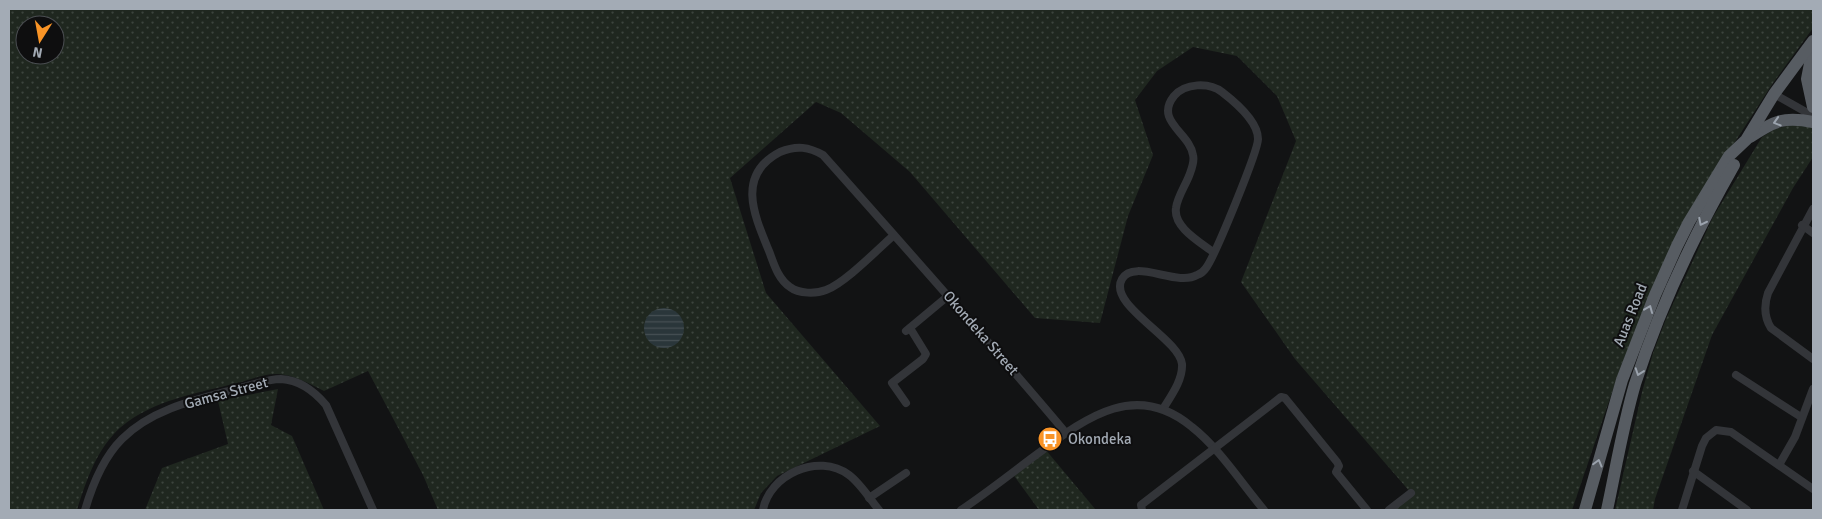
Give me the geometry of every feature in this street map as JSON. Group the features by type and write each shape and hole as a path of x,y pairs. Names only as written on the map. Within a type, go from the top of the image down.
{"highway":[{"name":"Auas Road","path":"1607,510 1628,409 1658,318 1682,261 1743,144 1774,94 1813,41"},
{"path":"1813,48 1807,79 1813,107"},
{"path":"1743,144 1773,122 1799,119 1813,122"},
{"name":"Auas Road","path":"1585,510 1622,380 1655,294 1689,222 1729,156 1743,144"}],"street":[{"path":"1164,409 1175,389 1182,370 1182,362 1175,350 1123,299 1120,286 1122,280 1132,271 1141,271 1178,279 1196,276 1206,269 1256,151 1258,139 1256,128 1220,91 1199,85 1177,92 1170,101 1168,110 1170,121 1190,146 1194,155 1190,172 1176,208 1177,219 1184,228 1213,252"},
{"path":"1774,94 1813,116"},
{"name":"Okondeka Street","path":"894,235 834,286 826,290 801,292 790,288 779,276 753,211 752,192 756,174 766,161 782,151 809,147 823,155 894,235 948,296 1066,433"},
{"path":"1813,209 1802,225 1768,293 1765,306 1766,317 1771,328 1813,359"},
{"path":"1802,225 1813,233"},
{"path":"906,403 889,380 926,354 908,330 948,296"},
{"path":"1736,375 1802,417"},
{"name":"Gamsa Street","path":"85,510 98,475 120,441 132,430 178,405 281,379 299,384 316,393 326,405 373,510"},
{"path":"1779,465 1790,447 1813,389"},
{"path":"1142,510 1141,505 1277,398 1285,398 1337,462 1340,466 1336,472 1367,510"},
{"path":"967,509 1066,433 1093,415 1134,404 1164,409 1192,426 1264,510"},
{"path":"1682,510 1693,471 1706,438 1711,432 1720,429 1731,432 1813,489"},
{"path":"762,510 765,500 780,482 808,466 825,466 844,472 879,510"},
{"path":"1693,471 1747,510"},
{"path":"869,498 906,473"},
{"path":"1389,510 1411,493"}],"shaded area":[{"path":"9,9 1813,9 1813,28 1773,83 1682,224 1621,366 1572,510 1389,510 1411,493 1295,359 1241,282 1296,141 1277,96 1237,56 1193,47 1157,71 1135,100 1153,155 1128,216 1100,323 1035,318 910,172 841,113 816,102 730,178 766,293 880,426 777,476 761,493 754,510 438,510 423,475 368,371 324,391 296,378 273,374 192,394 147,410 121,427 105,445 93,466 77,510 9,510"},
{"path":"1797,123 1813,128 1813,157 1793,188 1712,335 1655,499 1653,510 1615,510 1642,392 1653,353 1666,319 1713,217 1762,137 1775,129"},
{"path":"668,308 675,311 681,317 684,328 683,336 675,345 668,348 660,348 653,345 645,336 644,324 647,317 656,309"},
{"path":"278,389 271,425 292,436 324,510 145,510 162,468 228,444 218,401"},
{"path":"1045,449 1096,510 1039,510 1012,473"}],"place":[{"name":"Okondeka","path":"1050,439"}]}
